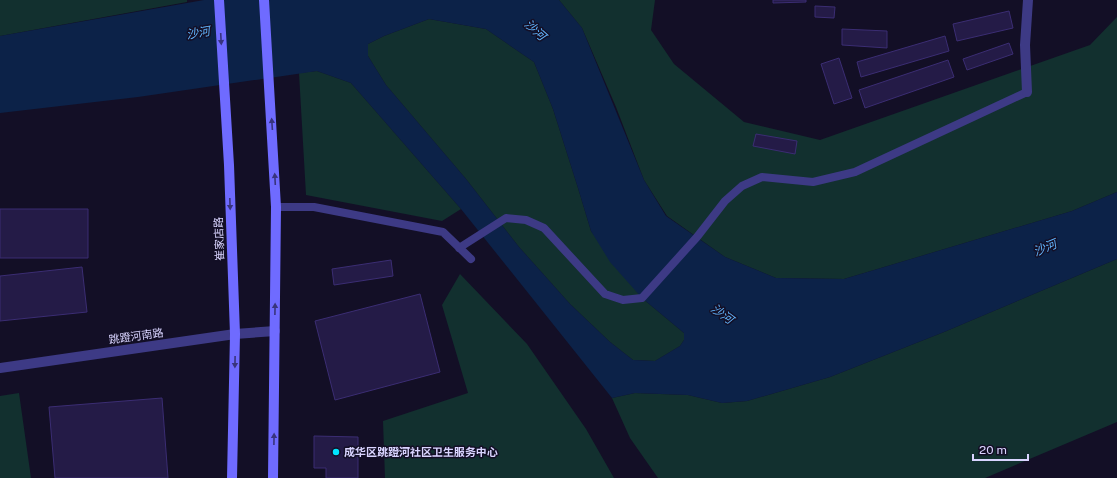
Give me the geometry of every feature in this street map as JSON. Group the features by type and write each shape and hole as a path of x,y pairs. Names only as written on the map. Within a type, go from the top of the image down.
{"main road":[{"name":"崔家店路","path":"219,0 235,334 232,478"},
{"path":"264,0 276,206 273,478"}],"street":[{"path":"1027,92 1025,45 1028,0"},
{"name":"跳蹬河南路","path":"0,368 235,334 275,331"}],"lane":[{"path":"459,248 506,218 526,220 544,228 605,294 623,300 642,298 697,237 725,201 742,186 762,177 813,182 855,172 1027,92"},
{"path":"276,206 314,207 443,232 471,259"}],"green space":[{"path":"0,0 187,0 187,2 0,36"},
{"path":"559,0 655,0 651,30 674,64 744,122 820,140 1090,45 1117,17 1117,192 1072,211 844,279 776,278 725,257 667,216 644,180 616,107 582,28"},
{"path":"429,19 486,29 534,62 553,109 591,231 642,298 684,333 684,340 680,346 655,361 633,360 610,342 570,304 519,247 466,179 386,85 368,56 368,44 384,36"},
{"path":"317,71 351,83 461,209 442,221 306,195 299,73"},
{"path":"1117,259 1117,422 985,478 658,478 630,438 612,398 635,393 688,395 722,403 747,401 830,377 944,332"},
{"path":"460,274 527,344 586,429 614,478 385,478 383,421 468,393 442,305"},
{"path":"19,393 31,478 0,478 0,396"}],"water":[{"name":"沙河","path":"204,0 559,0 582,28 644,180 666,216 725,257 776,278 844,279 1072,211 1117,192 1117,259 944,332 830,377 747,401 722,403 688,395 635,393 612,398 461,209 351,83 317,71 138,97 0,113 0,36","holes":["429,19 486,29 534,62 553,109 591,231 610,262 642,298 684,333 684,340 680,346 655,361 633,360 610,342 570,304 519,247 466,179 386,85 368,56 368,44 384,36"]}],"building":[{"path":"773,0 806,0 806,2 773,3"},
{"path":"815,6 835,7 834,18 815,17"},
{"path":"1009,11 1013,28 957,41 953,24"},
{"path":"842,29 887,31 887,48 842,45"},
{"path":"945,36 949,51 861,77 857,62"},
{"path":"1009,43 1013,54 967,70 963,59"},
{"path":"839,58 852,98 834,104 821,64"},
{"path":"948,60 954,77 865,108 859,90"},
{"path":"756,134 797,141 795,154 753,146"},
{"path":"0,209 88,209 88,258 0,258"},
{"path":"391,260 393,276 334,285 332,269"},
{"path":"82,267 87,312 0,321 0,276"},
{"path":"420,294 440,372 335,400 315,321"},
{"path":"162,398 168,478 55,478 49,407"},
{"name":"成华区跳蹬河社区卫生服务中心","path":"314,436 358,437 358,478 326,478 326,468 314,468"}],"place":[{"name":"成华区跳蹬河社区卫生服务中心","path":"336,452"}]}
